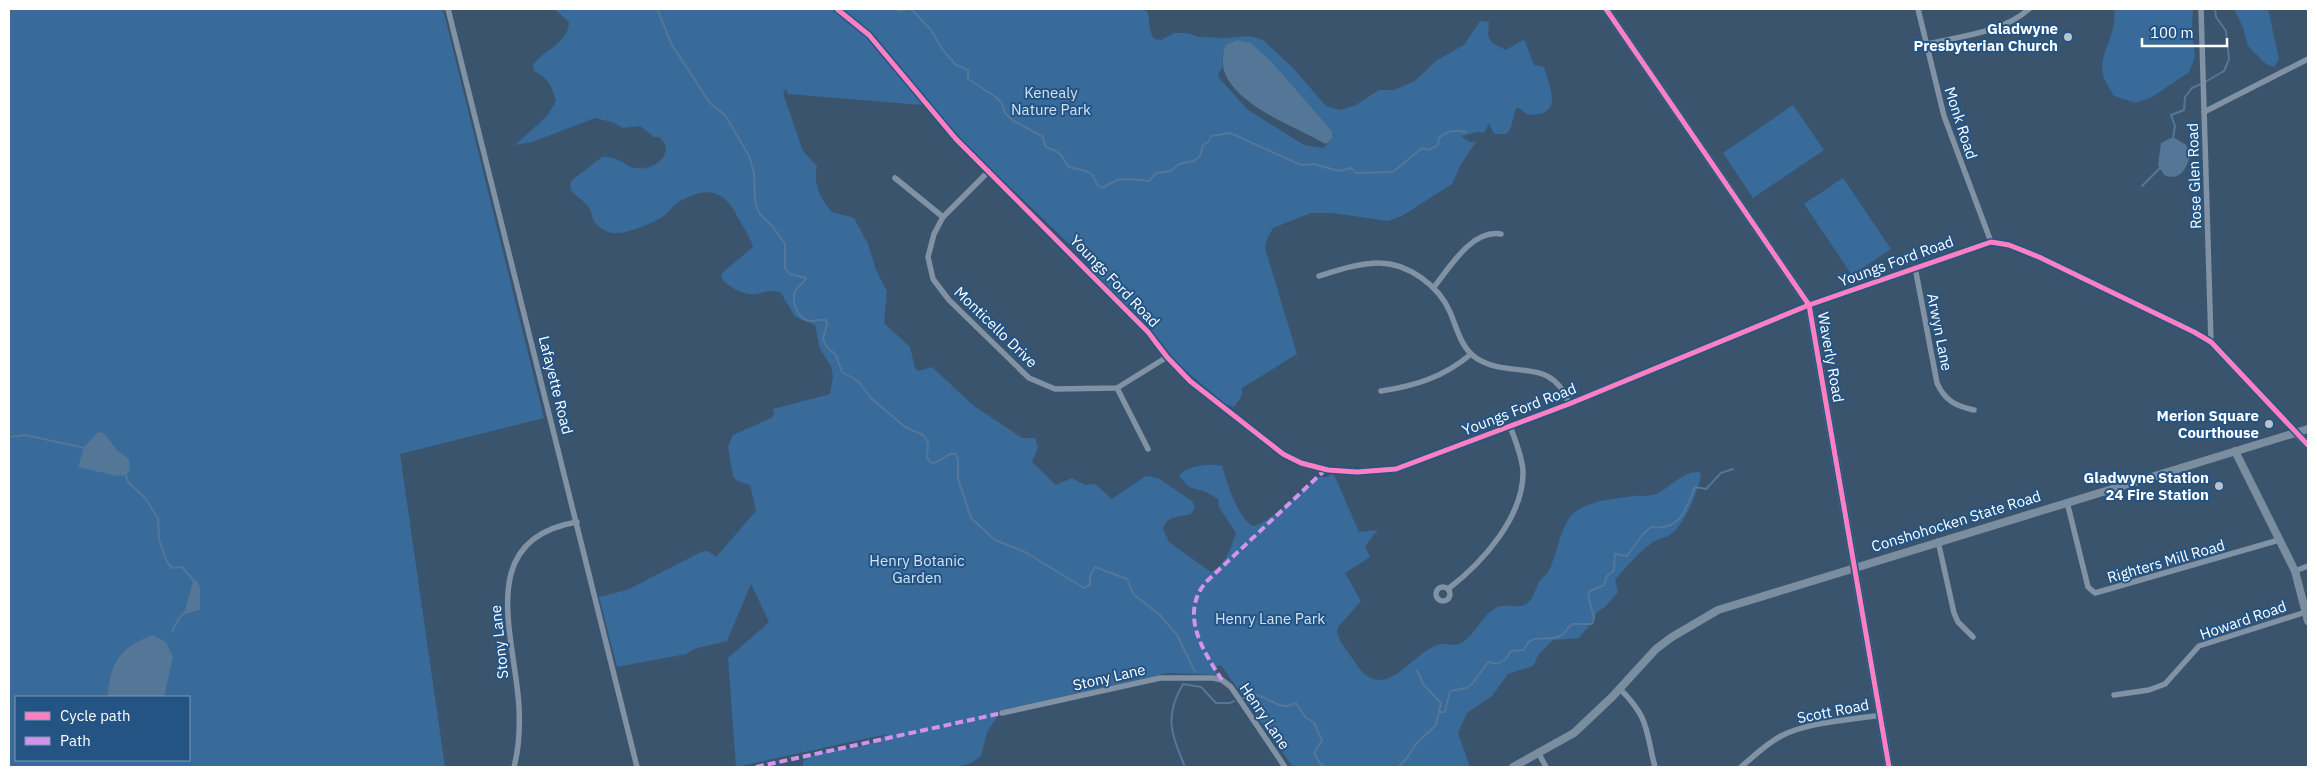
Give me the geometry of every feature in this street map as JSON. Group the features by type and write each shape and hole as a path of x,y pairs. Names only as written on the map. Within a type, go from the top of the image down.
{"street":[{"name":"Lafayette Road","path":"448,9 637,767"},
{"name":"Youngs Ford Road","path":"836,9 882,48 929,109 988,172 1061,242 1114,299 1148,332 1167,357 1190,381 1283,454 1300,463 1326,469 1357,472 1396,469 1569,404 1810,305 1991,242"},
{"name":"Waverly Road","path":"1606,9 1810,305 1889,767"},
{"name":"Monk Road","path":"1918,9 1944,116 1991,242"},
{"path":"1927,44 2002,26 2015,20 2029,9"},
{"name":"Rose Glen Road","path":"2201,9 2211,342"},
{"path":"2204,112 2308,59"},
{"name":"Monticello Drive","path":"988,172 943,217 934,234 928,257 933,279 949,300 1029,378 1055,389 1117,388"},
{"path":"895,178 943,217"},
{"path":"1434,287 1461,254 1478,239 1492,233 1501,234"},
{"path":"1991,242 2009,245 2040,257 2211,342 2308,445"},
{"path":"1319,276 1361,265 1380,263 1398,266 1418,276 1434,287 1450,310 1462,341 1471,354 1490,365 1536,372 1548,376 1564,389 1569,404"},
{"name":"Arwyn Lane","path":"1915,267 1937,383 1950,402 1974,410"},
{"path":"1381,392 1410,386 1443,374 1471,354"},
{"path":"1148,449 1117,388 1167,357"},
{"path":"1448,589 1484,555 1501,532 1515,504 1523,472 1510,426"},
{"name":"Conshohocken State Road","path":"1513,767 1574,732 1620,689 1664,643 1718,610 2308,429"},
{"path":"2235,451 2295,571 2308,621"},
{"name":"Righters Mill Road","path":"2067,502 2088,587 2095,594 2279,540"},
{"name":"Stony Lane","path":"514,767 518,748 519,707 507,604 509,576 514,563 532,539 562,524 577,522"},
{"path":"1938,541 1954,613 1958,622 1973,638"},
{"path":"2295,571 2308,566"},
{"name":"Howard Road","path":"2114,695 2149,690 2165,684 2199,646 2306,612"},
{"name":"Stony Lane","path":"1002,713 1155,679 1222,680"},
{"name":"Henry Lane","path":"1222,680 1231,686 1285,767"},
{"path":"1620,689 1644,718 1655,767"},
{"name":"Scott Road","path":"1741,767 1766,745 1786,733 1802,728 1880,714"},
{"path":"1538,752 1546,767"}],"green space":[{"path":"9,9 443,9 544,418 400,454 445,767 9,767"},
{"path":"554,9 1146,9 1149,16 1150,30 1154,39 1161,40 1174,33 1186,33 1200,37 1250,36 1263,40 1293,68 1326,106 1340,110 1356,105 1379,90 1394,90 1415,81 1437,60 1464,45 1480,21 1489,22 1488,35 1492,43 1506,50 1523,40 1534,65 1544,67 1552,98 1548,110 1541,114 1530,115 1517,108 1511,128 1506,134 1494,134 1489,123 1484,133 1477,132 1461,136 1470,142 1476,142 1461,164 1452,184 1402,216 1388,221 1332,213 1311,213 1273,228 1265,248 1297,354 1242,388 1242,395 1234,407 1225,404 1180,366 1146,324 1105,285 1081,255 948,128 924,96 921,105 788,94 786,89 783,93 803,151 817,166 816,179 818,191 824,202 832,212 854,218 868,244 876,270 887,291 884,323 910,347 915,368 918,371 932,367 974,406 1022,438 1035,438 1038,448 1032,462 1056,485 1072,478 1085,485 1095,484 1112,499 1146,476 1158,478 1192,501 1195,507 1191,514 1174,517 1165,524 1163,529 1169,542 1211,572 1224,561 1236,533 1219,507 1218,499 1206,492 1189,487 1179,476 1183,472 1199,466 1222,466 1237,508 1247,522 1253,526 1268,519 1319,477 1327,477 1333,472 1359,532 1378,530 1365,546 1370,557 1345,573 1361,601 1338,627 1337,632 1354,661 1365,674 1375,680 1395,675 1426,651 1437,645 1460,644 1472,634 1489,612 1494,609 1507,605 1523,606 1529,602 1539,582 1552,564 1566,523 1575,512 1582,508 1596,502 1611,499 1652,495 1664,490 1686,475 1699,472 1701,474 1700,481 1694,498 1675,530 1670,535 1648,546 1632,560 1615,580 1618,592 1605,607 1597,612 1592,622 1579,638 1553,640 1539,654 1533,666 1508,674 1492,696 1467,713 1458,733 1470,767 1293,767 1221,665 1214,667 1218,675 1168,673 998,711 997,717 987,732 981,756 971,763 957,767 803,767 803,761 812,756 823,752 868,745 887,734 736,767 728,658 769,622 751,584 727,641 694,649 686,654 617,667 599,597 627,590 701,552 708,551 716,557 756,511 750,485 737,481 733,476 728,447 733,435 771,418 774,415 773,409 830,394 833,377 831,366 820,349 815,325 795,317 781,293 770,291 747,294 730,286 723,280 721,274 753,247 736,214 724,198 710,193 694,195 676,204 664,216 651,223 620,233 608,232 594,222 589,208 572,191 572,180 602,157 616,159 638,169 656,164 662,159 666,151 665,145 659,137 654,137 640,126 623,128 612,122 595,118 532,142 515,145 547,116 556,101 549,83 534,71 533,65 565,36 569,22","holes":["1251,43 1272,62 1332,131 1332,139 1323,148 1304,145 1248,110 1220,79 1218,74 1222,68 1222,55"]},
{"path":"2114,9 2193,9 2192,29 2195,57 2189,72 2152,97 2136,103 2114,96 2106,83 2102,67 2113,27"},
{"path":"2234,9 2268,9 2279,59 2274,67 2266,64 2248,46 2243,27"},
{"path":"1793,105 1824,150 1753,198 1723,153"},
{"path":"1843,178 1891,249 1852,275 1804,204"}],"shaded area":[{"path":"1237,40 1251,43 1272,62 1332,131 1332,139 1326,144 1318,140 1269,115 1237,91 1227,78 1223,62 1226,45"},
{"path":"2173,137 2186,145 2190,155 2185,169 2178,175 2170,177 2164,175 2158,165 2161,143"},
{"path":"98,432 104,433 117,450 129,459 130,470 126,475 117,476 78,467 84,447"},
{"path":"196,580 200,587 200,610 184,614 193,581"},
{"path":"153,635 166,642 173,657 164,696 107,696 114,666 125,651 141,640"}],"waterway":[{"path":"657,9 672,45 710,103 725,115 749,156 754,173 755,200 759,213 772,226 785,244 785,268 790,274 806,278 794,294 794,304 798,313 805,320 826,320 827,324 823,339 827,347 836,355 842,372 858,381 871,398 905,427 923,435 928,442 927,457 930,462 935,463 950,454 955,454 958,459 958,479 971,518 995,540 1025,552 1084,588 1090,585 1090,576 1095,567 1127,579 1133,594 1160,615 1177,635 1195,672"},
{"path":"896,9 899,11 909,9 913,11 931,30 942,49 956,65 968,70 968,79 1002,103 1005,113 1012,120 1043,137 1045,146 1059,153 1069,167 1090,173 1097,185 1102,188 1117,180 1149,181 1156,173 1171,171 1179,164 1194,161 1200,156 1203,145 1209,141 1211,136 1230,133 1301,165 1314,164 1339,171 1351,168 1356,173 1393,172 1422,148 1429,150 1438,145 1439,138 1445,133 1455,131 1466,132"},
{"path":"2205,82 2224,71 2229,59 2226,31 2216,17 2215,9"},
{"path":"2173,138 2175,126 2171,115 2184,110 2185,97 2192,88 2201,84"},
{"path":"2142,186 2161,167"},
{"path":"9,437 25,435 85,448"},
{"path":"1398,767 1407,758 1416,744 1436,725 1439,712 1445,712 1450,691 1466,688 1473,683 1488,662 1497,664 1506,659 1511,651 1524,650 1527,644 1535,639 1560,636 1572,624 1592,624 1594,618 1588,595 1590,591 1604,585 1607,576 1614,570 1615,554 1627,556 1643,534 1651,527 1669,526 1675,522 1685,511 1695,487 1706,489 1721,473 1733,469"},
{"path":"125,473 128,482 145,498 158,518 159,539 167,562 172,568 182,567 194,581"},
{"path":"172,631 186,611"},
{"path":"1417,670 1423,684 1441,703 1439,712"},
{"path":"1185,767 1176,744 1172,725 1173,706 1183,684 1201,687 1216,703 1230,703 1234,701"},
{"path":"1243,698 1255,694 1282,706 1296,703 1305,717 1314,723 1322,740 1314,753 1320,764 1327,767"}],"marked path":[{"path":"1222,680 1201,645 1197,632 1194,607 1198,594 1206,582 1326,469"},
{"path":"756,767 1002,713"}],"cycle path":[{"path":"837,9 869,35 956,139 1148,332 1167,357 1190,381 1283,454 1301,463 1328,470 1357,472 1396,469 1569,404 1809,305 1991,242 2009,245 2039,257 2211,342 2308,445"},
{"path":"1606,9 1809,305 1889,767"}],"place":[{"name":"Gladwyne Presbyterian Church","path":"2068,37"},
{"name":"Merion Square Courthouse","path":"2269,424"},
{"name":"Gladwyne Station 24 Fire Station","path":"2219,486"}],"park label":[{"name":"Kenealy Nature Park","path":"1051,100"},
{"name":"Henry Botanic Garden","path":"917,568"},
{"name":"Henry Lane Park","path":"1270,618"}]}
